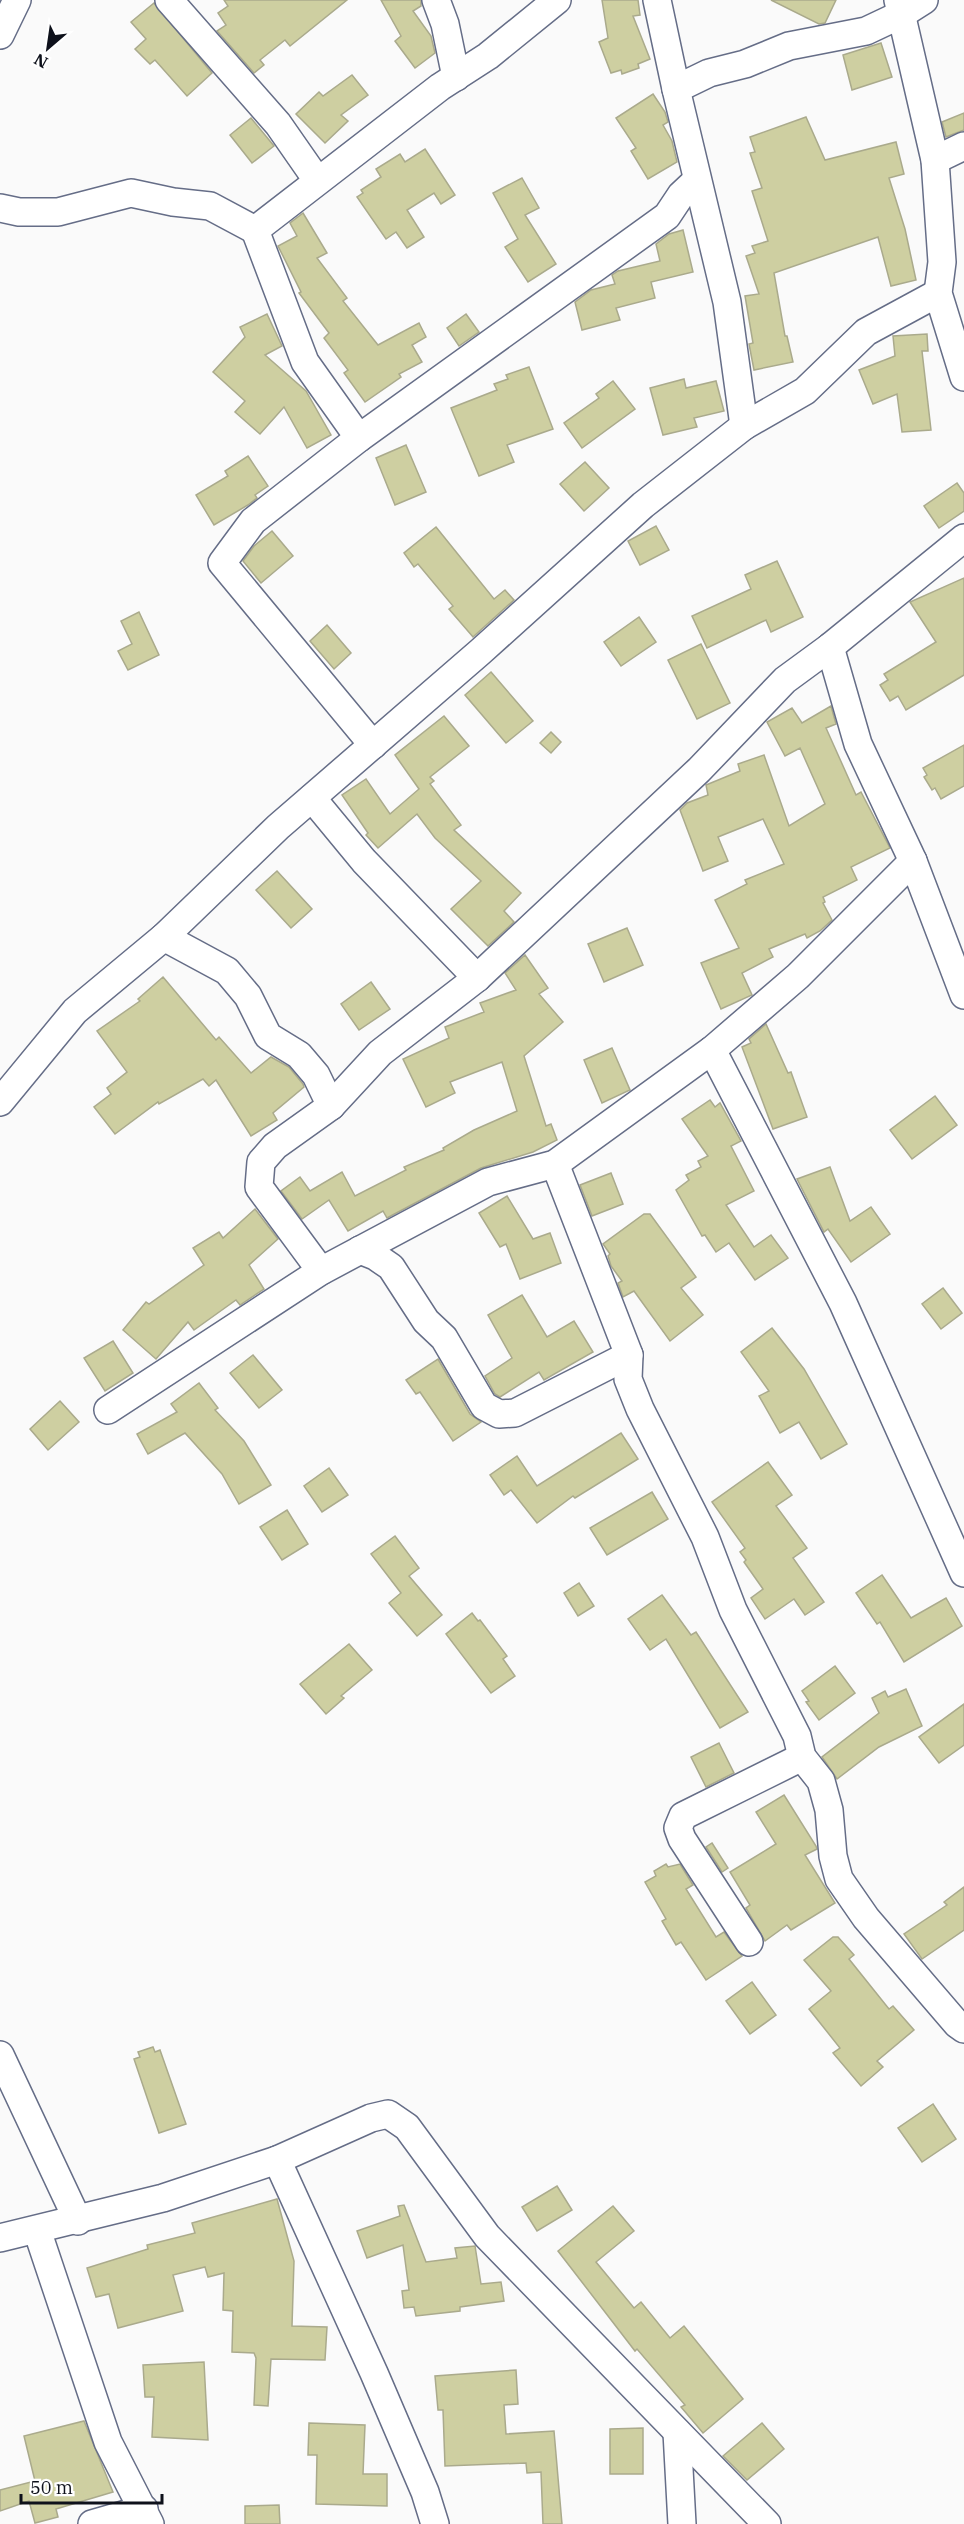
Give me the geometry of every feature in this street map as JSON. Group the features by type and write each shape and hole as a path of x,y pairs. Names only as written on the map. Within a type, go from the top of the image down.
{"street":[{"path":"0,35 17,0"},
{"path":"169,0 278,124 317,180"},
{"path":"436,0 445,24 456,77"},
{"path":"255,230 317,180 488,56 557,0"},
{"path":"657,0 727,302 744,426"},
{"path":"676,89 709,74 745,64 789,46 866,31 908,5 935,160 942,262 938,293 964,377"},
{"path":"935,160 964,146"},
{"path":"373,746 222,563 253,521 359,438 667,216 681,195 697,180"},
{"path":"0,208 19,212 58,212 131,193 173,202 210,206 255,230 305,362 359,438"},
{"path":"0,1102 75,1011 164,937 278,826 373,746 643,505 744,426 805,391 866,332 938,293"},
{"path":"321,1271 259,1187 258,1176 261,1162 275,1146 331,1106 380,1053 477,978 699,770 785,680 830,647 964,538"},
{"path":"830,647 858,744 913,861 964,995"},
{"path":"312,798 401,902 477,978"},
{"path":"108,1410 321,1271 488,1182 555,1164 712,1050 798,976 913,861"},
{"path":"164,937 227,971 248,996 268,1035 299,1055 316,1075 331,1106"},
{"path":"712,1050 843,1303 964,1574"},
{"path":"555,1164 628,1355 628,1379 640,1408 705,1537 733,1610 797,1736 802,1757 821,1781 829,1810 833,1857 839,1879 866,1918 957,2024 964,2029"},
{"path":"360,1250 375,1256 391,1267 426,1322 444,1338 484,1406 499,1414 515,1413 628,1355"},
{"path":"749,1942 681,1839 678,1828 684,1816 802,1757"},
{"path":"0,2055 78,2221"},
{"path":"0,2238 78,2221 163,2198 277,2160 371,2118 388,2115 407,2127 487,2236 767,2524"},
{"path":"277,2160 374,2373 425,2492 435,2524"},
{"path":"37,2230 108,2442 147,2517 92,2524"},
{"path":"677,2432 682,2524"}],"building":[{"path":"224,0 347,0 290,46 285,40 260,60 264,65 254,73 217,31 226,25 218,13 228,6"},
{"path":"381,0 421,0 421,6 413,11 431,36 435,53 415,68 395,41 401,36"},
{"path":"602,0 638,0 640,15 633,16 650,59 638,64 639,68 622,74 621,70 611,73 599,42 608,38"},
{"path":"771,0 836,0 825,23 819,24"},
{"path":"154,3 212,73 187,96 155,60 150,64 135,49 146,39 131,22"},
{"path":"881,43 892,77 852,90 843,55"},
{"path":"352,75 368,95 341,115 348,121 325,143 296,114 319,92 323,96"},
{"path":"653,94 665,112 668,122 663,125 672,141 677,162 648,179 631,151 636,148 616,118"},
{"path":"964,113 964,130 946,137 942,122"},
{"path":"806,117 825,160 896,142 904,174 889,178 905,229 916,280 891,286 878,237 774,273 785,336 787,336 793,362 754,370 749,344 753,343 745,296 759,294 746,256 755,253 752,246 768,241 752,191 762,188 750,153 755,152 750,137"},
{"path":"251,118 274,146 252,163 230,135"},
{"path":"425,149 455,195 441,204 434,193 407,210 424,237 407,248 396,232 386,239 357,197 363,193 361,190 381,177 376,169 400,154 405,162"},
{"path":"522,178 539,208 525,215 556,264 528,282 505,247 518,239 493,193"},
{"path":"303,213 327,253 317,258 347,298 343,301 378,345 419,323 426,337 412,345 422,362 399,374 401,377 365,402 344,373 348,370 324,338 329,333 299,293 301,292 278,246 297,236 290,223"},
{"path":"683,230 693,272 651,282 655,298 616,308 620,320 582,330 575,302 591,290 615,284 612,275 618,271 660,261 656,244 669,234"},
{"path":"267,314 282,346 265,355 306,391 331,435 307,448 284,407 260,434 235,412 245,401 213,372 245,337 240,327"},
{"path":"466,314 479,332 459,346 447,328"},
{"path":"927,334 928,351 922,351 931,430 902,432 897,394 873,404 859,370 895,356 893,336"},
{"path":"529,367 553,429 507,445 514,462 479,476 451,408 497,390 494,384 508,379 506,375"},
{"path":"684,379 686,388 716,381 724,411 694,418 697,427 663,435 650,388"},
{"path":"613,381 635,409 582,448 564,423 599,398 596,394"},
{"path":"406,445 426,492 395,505 376,458"},
{"path":"248,456 268,486 255,495 257,498 248,505 214,525 196,495 228,476 225,471"},
{"path":"585,462 609,488 584,511 560,484"},
{"path":"957,483 964,493 964,511 939,528 924,506"},
{"path":"656,526 669,550 640,565 628,541"},
{"path":"436,527 494,599 505,590 514,600 473,637 449,609 453,606 418,564 414,567 404,553"},
{"path":"272,531 293,556 261,583 243,561 254,546"},
{"path":"777,561 803,617 771,632 766,620 707,648 692,616 751,589 745,575"},
{"path":"964,578 964,675 906,710 898,696 890,701 880,685 888,680 884,674 936,642 910,602"},
{"path":"139,612 159,655 128,670 118,651 132,644 121,621"},
{"path":"639,617 656,642 621,666 604,642"},
{"path":"327,625 351,653 334,669 310,641"},
{"path":"701,644 730,703 697,719 668,660"},
{"path":"491,672 533,721 506,743 465,695"},
{"path":"831,706 836,724 826,728 856,795 861,792 890,848 851,867 857,880 823,897 825,902 823,903 832,920 820,931 807,938 805,934 769,949 773,957 742,973 752,995 721,1009 701,963 739,948 715,900 747,884 745,880 784,864 763,819 718,837 728,861 703,871 680,810 687,803 708,795 706,785 740,771 738,764 764,755 789,826 825,804 800,748 785,756 767,722 792,708 802,723"},
{"path":"444,716 469,746 430,777 434,781 430,784 461,825 454,830 521,893 504,911 514,922 488,946 451,909 481,881 435,838 417,814 378,848 366,835 368,833 342,795 366,779 390,814 419,789 395,755"},
{"path":"551,732 561,742 551,753 540,743"},
{"path":"964,745 964,786 941,799 935,788 932,790 924,777 927,775 923,768"},
{"path":"277,871 312,909 291,928 256,890"},
{"path":"627,928 643,965 604,982 588,944"},
{"path":"525,955 548,988 539,994 563,1022 524,1056 546,1126 551,1124 557,1140 533,1152 481,1168 387,1218 383,1211 348,1231 329,1200 302,1219 281,1191 300,1177 310,1191 342,1172 355,1196 406,1170 404,1167 444,1150 443,1148 474,1130 517,1111 502,1062 450,1082 455,1093 426,1107 403,1059 449,1038 445,1027 484,1012 480,1003 516,990 505,973"},
{"path":"163,977 216,1040 219,1037 251,1073 271,1057 289,1067 303,1084 304,1087 273,1113 277,1120 251,1136 216,1080 209,1086 203,1079 159,1104 158,1102 115,1134 94,1107 111,1094 107,1088 127,1072 97,1031 140,1001 138,999"},
{"path":"371,982 390,1009 359,1030 341,1004"},
{"path":"766,1024 788,1073 791,1072 807,1117 773,1129 742,1047 751,1043 749,1039"},
{"path":"612,1048 630,1090 602,1103 584,1060"},
{"path":"935,1096 957,1125 912,1159 890,1130"},
{"path":"710,1100 715,1107 720,1103 741,1141 731,1146 754,1191 726,1205 754,1247 771,1235 788,1258 755,1280 729,1243 716,1252 705,1235 702,1236 676,1190 689,1180 686,1175 701,1167 698,1161 708,1156 682,1119"},
{"path":"830,1167 850,1221 871,1207 890,1234 851,1262 828,1229 824,1232 797,1179"},
{"path":"611,1173 623,1204 592,1216 580,1185"},
{"path":"507,1196 533,1239 550,1233 561,1263 520,1279 506,1244 500,1247 479,1213"},
{"path":"255,1209 278,1239 249,1265 264,1289 240,1305 236,1300 194,1330 188,1322 156,1359 123,1330 146,1302 149,1304 204,1265 193,1248 219,1232 223,1238"},
{"path":"644,1214 650,1214 696,1277 681,1288 703,1315 670,1341 634,1291 623,1297 618,1283 622,1281 611,1266 608,1256 610,1254 603,1244"},
{"path":"943,1288 962,1313 941,1329 922,1304"},
{"path":"522,1295 547,1337 574,1321 593,1352 544,1380 539,1372 500,1397 495,1394 485,1376 512,1358 488,1315"},
{"path":"772,1328 804,1369 847,1444 821,1459 799,1422 780,1433 759,1396 769,1391 741,1352"},
{"path":"113,1341 133,1373 105,1391 84,1358"},
{"path":"253,1355 282,1390 259,1408 230,1373"},
{"path":"438,1359 470,1414 481,1422 453,1441 420,1392 416,1394 406,1380"},
{"path":"199,1383 218,1408 215,1410 244,1441 271,1485 239,1504 222,1474 185,1433 148,1454 137,1434 177,1412 171,1404"},
{"path":"60,1401 79,1422 48,1450 30,1429"},
{"path":"621,1433 638,1459 575,1498 573,1496 537,1523 511,1490 504,1495 490,1475 517,1456 537,1486"},
{"path":"768,1462 792,1495 776,1506 807,1548 793,1558 824,1602 805,1615 794,1599 765,1619 751,1598 763,1589 744,1562 746,1560 740,1552 745,1548 712,1502"},
{"path":"329,1468 348,1495 322,1512 304,1486"},
{"path":"652,1492 668,1519 607,1555 590,1528"},
{"path":"287,1510 308,1544 282,1560 260,1527"},
{"path":"395,1536 419,1568 409,1576 442,1615 417,1636 389,1603 401,1593 371,1554"},
{"path":"882,1575 911,1618 946,1598 962,1626 904,1662 880,1622 877,1624 856,1593"},
{"path":"579,1583 594,1606 578,1616 564,1593"},
{"path":"662,1595 691,1635 696,1632 748,1712 720,1728 666,1639 650,1650 628,1619"},
{"path":"472,1613 507,1656 503,1659 515,1676 491,1693 446,1634"},
{"path":"349,1644 372,1670 341,1696 344,1698 326,1714 300,1684"},
{"path":"835,1666 855,1693 819,1720 806,1702 809,1701 802,1691"},
{"path":"906,1689 922,1726 879,1747 837,1779 822,1757 879,1713 872,1698 885,1691 888,1697"},
{"path":"964,1704 964,1745 939,1763 919,1737"},
{"path":"719,1743 734,1773 706,1787 691,1757"},
{"path":"784,1795 816,1846 817,1849 805,1855 835,1903 791,1930 787,1925 765,1941 746,1908 750,1905 730,1872 776,1844 756,1812"},
{"path":"712,1843 728,1868 722,1872 706,1847"},
{"path":"666,1864 668,1867 680,1864 693,1885 686,1889 716,1937 724,1932 742,1956 706,1980 681,1942 676,1945 662,1921 666,1919 645,1882 656,1876 654,1871"},
{"path":"964,1887 964,1930 922,1959 904,1934 947,1905 944,1902"},
{"path":"833,1937 838,1937 854,1955 849,1959 889,2009 893,2006 914,2030 877,2061 883,2067 861,2086 833,2053 840,2048 809,2009 831,1991 804,1960"},
{"path":"752,1982 776,2015 750,2034 726,2001"},
{"path":"153,2047 155,2052 160,2050 186,2124 159,2133 134,2059 140,2057 138,2052"},
{"path":"933,2104 956,2139 922,2162 898,2128"},
{"path":"557,2186 572,2210 537,2231 522,2207"},
{"path":"277,2199 294,2261 292,2326 327,2327 325,2360 271,2359 268,2406 254,2405 256,2358 254,2353 232,2352 233,2311 223,2310 224,2273 208,2277 205,2267 173,2275 183,2311 118,2328 109,2294 96,2297 87,2268 148,2249 147,2245 195,2233 192,2223"},
{"path":"404,2205 426,2262 457,2258 455,2248 475,2246 481,2284 501,2282 504,2301 460,2307 460,2311 416,2316 414,2307 404,2308 402,2291 409,2290 403,2245 367,2258 357,2231 400,2216 398,2206"},
{"path":"613,2206 634,2231 596,2262 634,2308 641,2302 670,2338 684,2326 743,2399 703,2433 681,2407 685,2405 637,2349 635,2351 558,2251"},
{"path":"204,2362 208,2440 152,2437 154,2397 145,2397 143,2365"},
{"path":"516,2370 518,2404 504,2405 506,2434 554,2431 562,2524 543,2524 541,2472 527,2473 526,2463 445,2466 443,2410 438,2410 435,2376"},
{"path":"84,2421 113,2492 56,2509 58,2517 35,2523 29,2501 0,2511 0,2490 35,2481 24,2436"},
{"path":"309,2423 365,2425 363,2474 387,2474 387,2506 316,2504 317,2455 308,2455"},
{"path":"762,2423 784,2449 747,2480 723,2456"},
{"path":"643,2428 643,2474 610,2474 610,2429"},
{"path":"279,2505 280,2524 245,2524 245,2506"}]}
